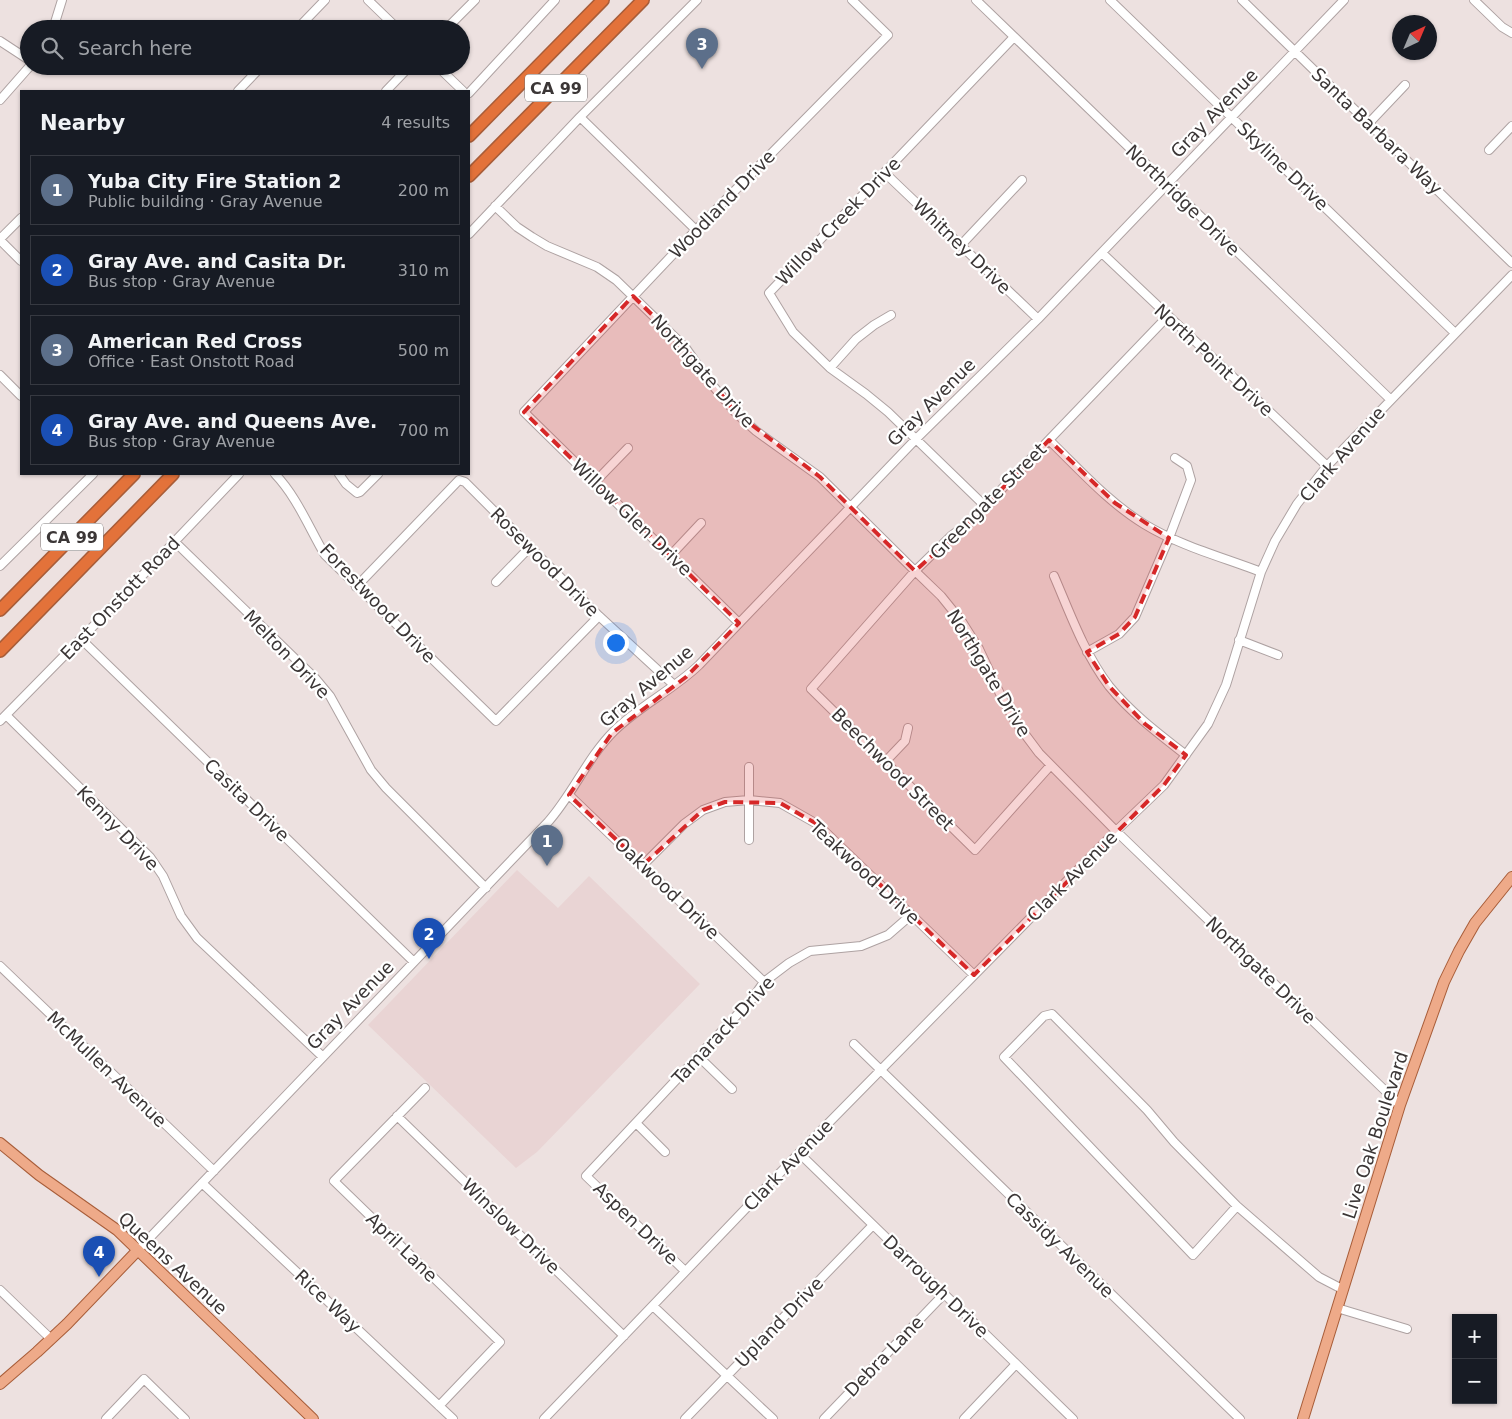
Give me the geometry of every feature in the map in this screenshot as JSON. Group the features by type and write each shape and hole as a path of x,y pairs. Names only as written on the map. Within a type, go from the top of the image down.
{"highway":[{"name":"CA 99","path":"470,135 603,0"},
{"name":"CA 99","path":"470,175 643,0"},
{"name":"CA 99","path":"3,606 133,475"},
{"name":"CA 99","path":"0,651 173,475"},
{"path":"0,658 98,550"}],"main road":[{"name":"Live Oak Boulevard","path":"1303,1419 1400,1105 1444,982 1459,950 1475,923 1512,877"},
{"name":"Queens Avenue","path":"0,1143 39,1175 117,1230 308,1417"},
{"name":"Gray Avenue","path":"0,1384 51,1339 138,1250"}],"street":[{"path":"56,20 62,0"},
{"path":"306,20 325,0"},
{"path":"368,0 389,20"},
{"path":"455,20 475,0"},
{"path":"470,93 555,0"},
{"path":"470,233 580,117 697,0"},
{"name":"Woodland Drive","path":"524,412 696,230 888,35 852,0"},
{"name":"Northridge Drive","path":"976,0 1390,399"},
{"name":"Skyline Drive","path":"1110,0 1456,333"},
{"name":"Santa Barbara Way","path":"1242,0 1512,263"},
{"name":"Gray Avenue","path":"138,1250 548,822 569,795 595,753 612,733 630,717 692,672 916,439 1038,319 1344,0"},
{"path":"1474,0 1512,34"},
{"name":"Willow Creek Drive","path":"985,506 888,412 830,368 793,332 769,293 1014,36"},
{"path":"0,41 20,54"},
{"path":"0,100 22,75"},
{"path":"239,90 253,75"},
{"path":"387,90 401,75"},
{"path":"446,75 462,90"},
{"path":"1369,123 1405,86"},
{"path":"580,117 696,230"},
{"path":"1489,150 1512,126"},
{"name":"Whitney Drive","path":"885,173 1038,319"},
{"path":"961,245 1022,180"},
{"name":"Northgate Drive","path":"495,206 532,237 547,246 597,267 616,280 685,347 709,381 735,412 756,431 820,477 941,596 962,622 979,649 1015,721 1050,766 1400,1105"},
{"path":"20,219 0,240 20,260"},
{"name":"North Point Drive","path":"1102,253 1326,466"},
{"name":"Clark Avenue","path":"544,1419 880,1070 1116,830 1164,785 1208,724 1226,685 1261,572 1275,541 1297,504 1326,466 1512,275"},
{"path":"830,368 856,339 891,315"},
{"name":"Greengate Street","path":"811,689 915,571 985,506 1168,316"},
{"path":"0,375 20,395"},
{"name":"Willow Glen Drive","path":"524,412 739,622"},
{"path":"1049,440 1115,502 1144,524 1169,538 1261,572"},
{"path":"595,482 628,448"},
{"path":"1087,652 1119,634 1135,617 1169,538 1191,480 1187,466 1175,458"},
{"path":"0,566 92,475"},
{"name":"East Onstott Road","path":"3,718 238,475"},
{"name":"Forestwood Drive","path":"276,475 285,484 294,498 325,555 496,721 599,616"},
{"path":"340,475 346,484 357,493 377,475"},
{"name":"Rosewood Drive","path":"356,586 458,480 465,482 599,616 674,685"},
{"path":"670,555 701,522"},
{"name":"Melton Drive","path":"175,542 315,678 330,696 371,770 386,788 486,888"},
{"path":"496,582 530,547"},
{"path":"1054,576 1087,652 1109,686 1146,724 1186,755"},
{"name":"Casita Drive","path":"81,639 414,962"},
{"path":"1239,640 1278,655"},
{"name":"Beechwood Street","path":"811,689 975,850 1050,766"},
{"name":"Kenny Drive","path":"3,718 150,857 163,876 181,916 197,938 323,1057"},
{"path":"885,762 905,741 908,728"},
{"path":"749,767 749,840"},
{"name":"Oakwood Drive","path":"569,795 764,982"},
{"name":"Teakwood Drive","path":"643,865 684,824 703,810 725,802 749,800 780,803 817,824 974,975"},
{"name":"Tamarack Drive","path":"586,1176 752,999 764,982 789,963 810,951 861,946 888,935 911,915"},
{"name":"McMullen Avenue","path":"0,966 214,1171"},
{"path":"1237,1206 1193,1255 1004,1057 1044,1016 1052,1014 1147,1110 1174,1142 1237,1206 1319,1277 1342,1289"},
{"name":"Cassidy Avenue","path":"854,1044 1240,1419"},
{"path":"698,1056 732,1089"},
{"name":"April Lane","path":"425,1088 334,1181 500,1342 439,1406"},
{"name":"Winslow Drive","path":"397,1116 624,1336"},
{"path":"636,1123 665,1152"},
{"name":"Darrough Drive","path":"799,1153 1073,1419"},
{"name":"Aspen Drive","path":"586,1176 686,1271"},
{"name":"Rice Way","path":"202,1183 453,1419"},
{"name":"Upland Drive","path":"685,1419 873,1225"},
{"path":"0,1290 51,1339"},
{"name":"Debra Lane","path":"824,1419 944,1294"},
{"path":"653,1306 728,1375 772,1419"},
{"path":"1337,1308 1408,1329"},
{"path":"964,1419 1016,1364"},
{"path":"106,1419 144,1379 185,1419"}],"highlighted area":[{"path":"633,296 685,347 735,412 820,477 915,571 971,521 1049,440 1115,503 1169,538 1135,617 1119,634 1087,652 1109,686 1145,724 1186,755 1164,785 974,975 817,824 780,803 725,802 703,810 643,865 569,795 612,733 686,677 739,623 524,412"}],"shaded area":[{"path":"517,870 558,908 589,876 700,984 537,1152 516,1168 368,1025"}],"place":[{"name":"American Red Cross","path":"702,69"},
{"name":"Yuba City Fire Station 2","path":"547,866"},
{"name":"Gray Ave. and Casita Dr.","path":"429,959"},
{"name":"Gray Ave. and Queens Ave.","path":"99,1277"}]}
